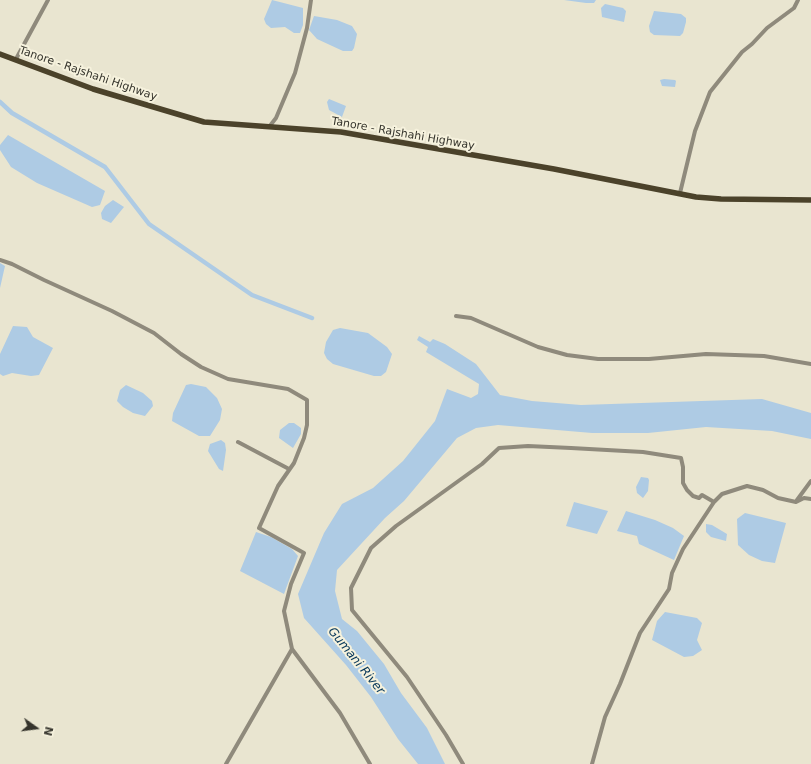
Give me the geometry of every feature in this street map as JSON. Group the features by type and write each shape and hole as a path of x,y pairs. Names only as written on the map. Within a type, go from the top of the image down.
{"main road":[{"name":"Tanore - Rajshahi Highway","path":"0,54 93,89 204,122 268,128 341,132 680,193 721,199 811,200"}],"street":[{"path":"16,59 48,0"},
{"path":"268,128 276,118 295,73 307,28 311,0"},
{"path":"680,193 695,131 710,92 742,52 767,28 794,8 798,0"},
{"path":"0,260 12,264 112,311 154,334 180,354 214,373 228,379 288,389 307,400 307,424 304,438 294,463 278,486 259,528 304,553 291,584 284,611 292,649 340,712 370,764"},
{"path":"456,316 471,318 538,347 567,355 598,359 649,359 706,354 764,356 811,364"},
{"path":"238,442 289,469"},
{"path":"463,764 446,735 407,677 352,610 351,588 371,548 396,526 482,464 499,448 528,446 571,448 642,452 681,458 683,467 683,483 692,496 699,498 702,495 714,502"},
{"path":"796,502 811,481"},
{"path":"592,764 605,717 640,633 669,589 672,573 683,549 714,502 722,494 747,486 763,490 778,498 796,502 804,498 811,499"},
{"path":"226,764 292,649"}],"water":[{"path":"272,0 303,8 303,25 300,33 294,33 285,27 271,28 266,24 264,19"},
{"path":"564,0 596,0 594,3 586,3"},
{"path":"605,4 623,8 626,11 624,22 602,17 601,8"},
{"path":"654,11 681,14 686,18 683,33 680,36 654,35 650,32 649,26"},
{"path":"314,16 337,20 352,26 357,34 352,51 343,51 317,39 309,30"},
{"path":"660,80 675,80 675,87 662,86"},
{"path":"329,99 346,106 342,117 329,110 327,102"},
{"path":"8,135 105,191 100,205 92,207 37,183 11,167 0,150 0,145"},
{"path":"113,200 124,207 111,223 102,219 101,213 105,206"},
{"path":"0,263 5,266 0,288"},
{"path":"13,326 27,327 33,337 53,348 39,375 31,376 12,373 3,376 0,374 0,354"},
{"path":"340,328 368,333 387,347 392,354 386,372 381,376 374,376 333,364 327,359 324,353 326,342 333,330"},
{"name":"Gumani River","path":"419,336 430,342 433,339 445,344 476,364 500,395 532,401 581,405 762,399 811,413 811,439 772,431 706,427 648,433 592,433 498,425 476,428 457,438 404,501 385,518 337,570 335,591 342,619 357,631 384,664 401,693 427,728 445,764 418,764 398,739 371,697 346,665 304,618 298,594 324,533 342,504 373,488 403,461 435,421 447,389 471,398 478,394 479,384 426,352 428,347 417,340"},
{"path":"191,384 206,387 217,398 222,409 220,420 210,436 199,436 172,421 173,413 186,385"},
{"path":"126,385 143,393 152,401 153,406 145,416 133,413 117,401 120,390"},
{"path":"289,423 294,423 301,428 301,434 293,448 279,438 280,430"},
{"path":"221,440 225,443 226,450 223,471 219,469 208,451 210,444"},
{"path":"641,477 648,478 649,480 648,491 643,498 637,493 636,487"},
{"path":"574,502 608,511 597,534 566,526"},
{"path":"626,511 655,520 673,528 684,536 674,560 639,544 637,536 617,531"},
{"path":"745,513 786,523 775,563 762,561 749,555 738,545 737,519"},
{"path":"706,524 712,525 727,534 726,541 711,537 706,532"},
{"path":"256,532 271,537 292,549 298,556 284,594 240,571"},
{"path":"665,612 697,618 702,623 697,640 702,650 693,656 684,657 652,640 657,621"}],"waterway":[{"path":"0,102 12,113 105,167 149,224 252,295 312,318"}]}
